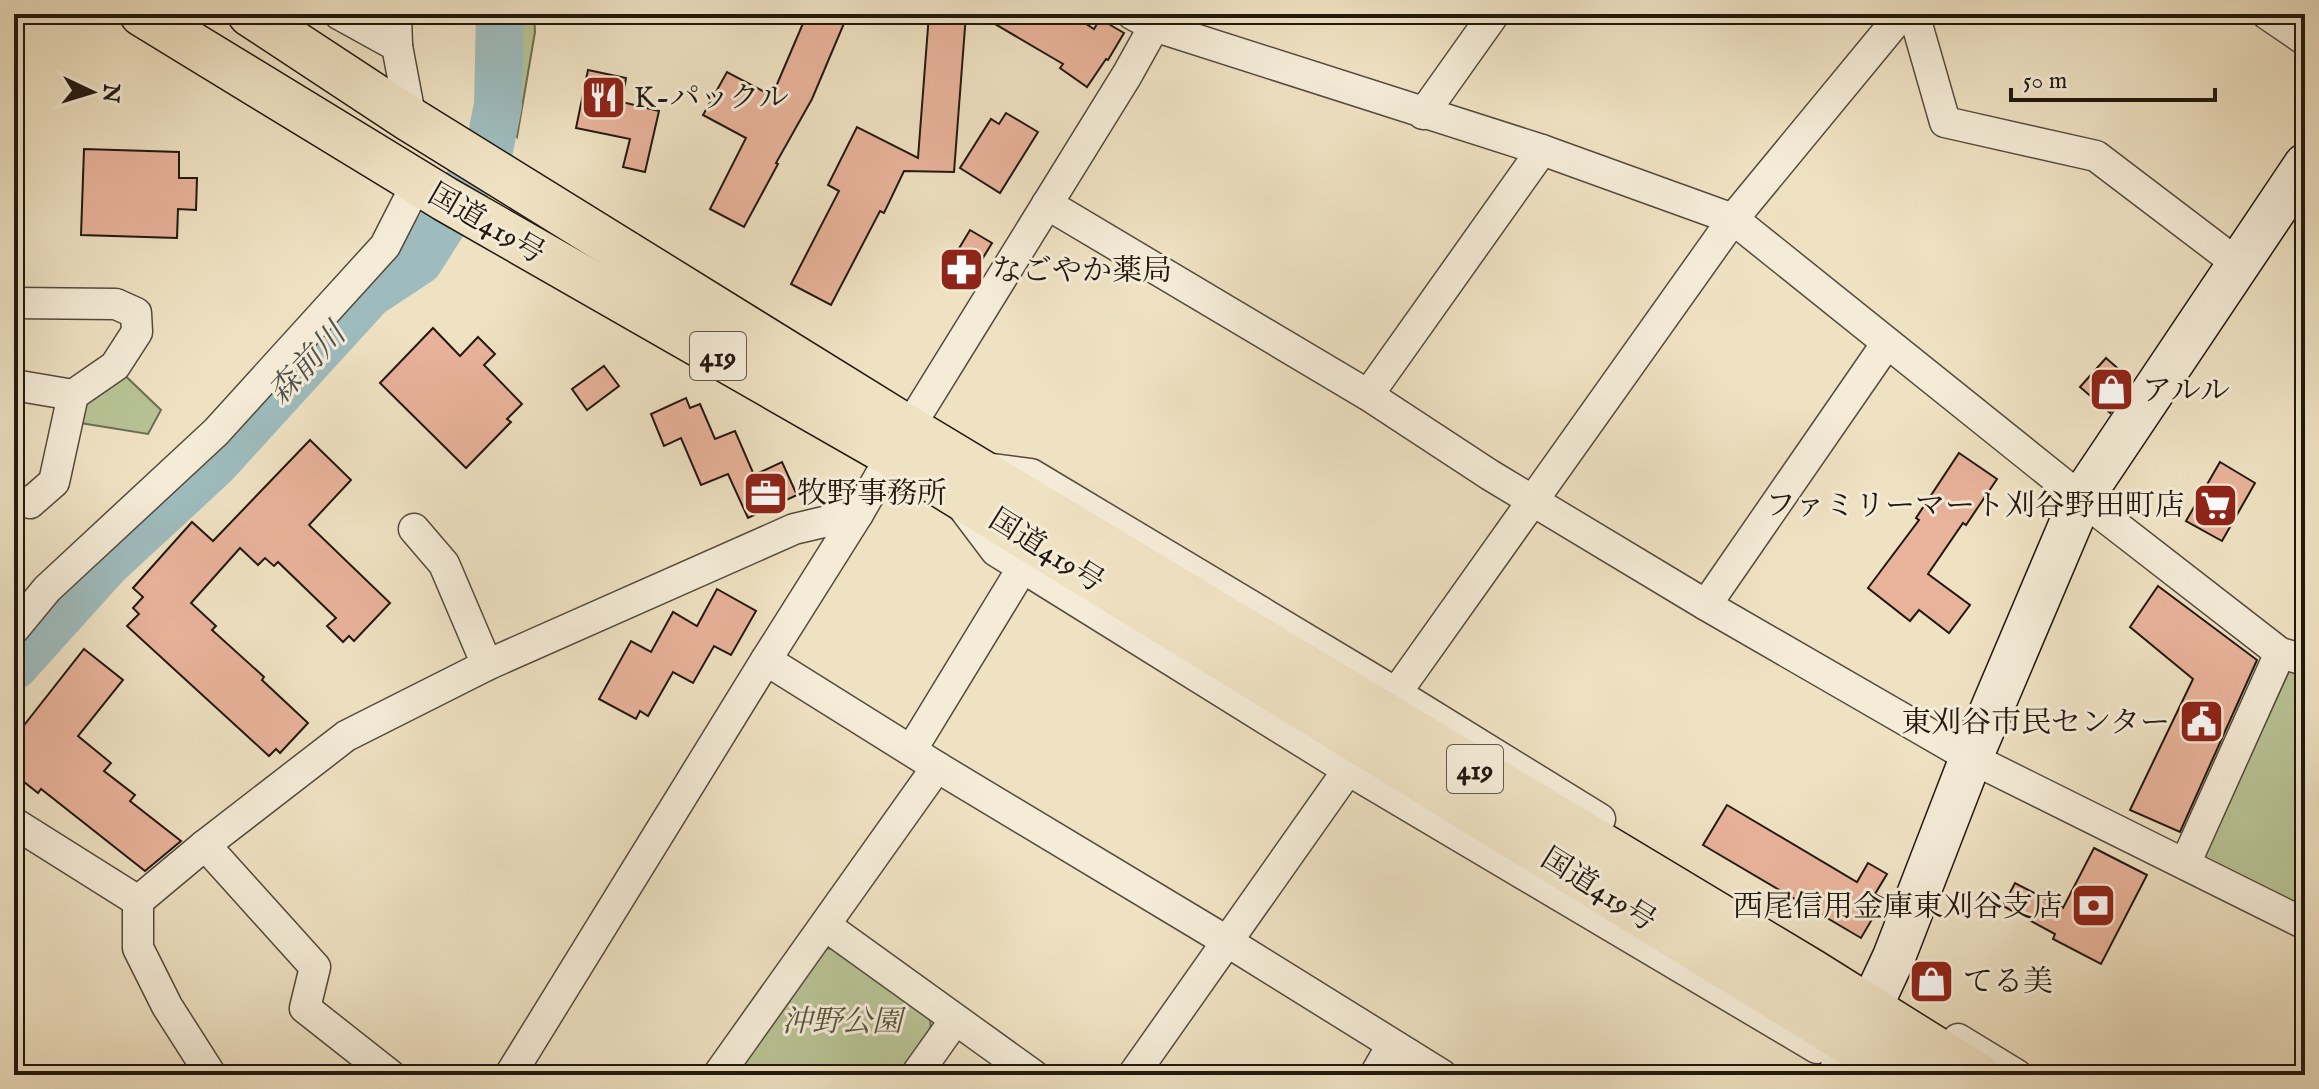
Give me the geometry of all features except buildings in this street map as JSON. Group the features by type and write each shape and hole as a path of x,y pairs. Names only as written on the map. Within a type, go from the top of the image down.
{"highway":[{"name":"国道419号","path":"142,14 428,196 483,221 900,442"},
{"name":"国道419号","path":"250,14 411,120 568,216 900,442 1858,1043 1902,1075"},
{"name":"国道419号","path":"1858,1043 1977,1075"}],"street":[{"path":"339,14 397,46"},
{"path":"396,14 397,46 411,120"},
{"path":"1423,114 1494,14"},
{"path":"1396,693 1733,219 1902,14"},
{"path":"1914,14 1945,122 2096,156 2238,264"},
{"path":"2267,14 2305,40"},
{"path":"510,1075 1047,204 1149,18 1423,114 1542,150 1733,219 2081,499 2293,657 2185,864"},
{"path":"1368,395 1542,150"},
{"path":"1858,1043 1971,758 2081,499 2305,165"},
{"path":"14,629 47,589 216,432 428,196"},
{"path":"1047,204 1368,395 1490,475 1706,605 1971,758 2305,924"},
{"path":"14,303 116,304 136,313 137,332 115,366 73,395 54,482 30,503 14,499"},
{"path":"1706,605 1887,343"},
{"path":"14,385 73,395"},
{"path":"1858,1043 1396,693 1031,474 961,479 996,551 1348,770 1858,1043 2017,1075"},
{"path":"138,901 346,736 487,665 794,529 858,514"},
{"path":"414,529 444,564 487,665"},
{"path":"912,749 1023,567"},
{"path":"766,660 1442,1075"},
{"path":"718,1075 937,767"},
{"path":"1133,1075 1348,770"},
{"path":"14,823 138,901"},
{"path":"205,845 315,967 305,1008 390,1075"},
{"path":"138,901 138,948 167,1006 211,1075"},
{"path":"826,926 1033,1075"},
{"path":"916,1075 955,1020"},
{"path":"1375,1075 1392,1045"}],"green space":[{"path":"505,14 534,14 535,32 517,137 502,115"},
{"path":"112,363 161,410 148,434 68,421"},
{"path":"2290,669 2305,673 2305,911 2202,858"},
{"name":"沖野公園","path":"834,948 930,1018 931,1031 900,1075 734,1075 823,949"}],"waterway":[{"name":"森前川","path":"14,666 106,564 214,464 369,294 419,261 489,150 498,105 500,14"}],"place":[{"name":"K-パックル","path":"603,97"},
{"name":"なごやか薬局","path":"961,270"},
{"name":"アルル","path":"2111,390"},
{"name":"牧野事務所","path":"766,493"},
{"name":"ファミリーマート刈谷野田町店","path":"2216,505"},
{"name":"東刈谷市民センター","path":"2201,722"},
{"name":"西尾信用金庫東刈谷支店","path":"2094,906"},
{"name":"てる美","path":"1932,981"}]}
